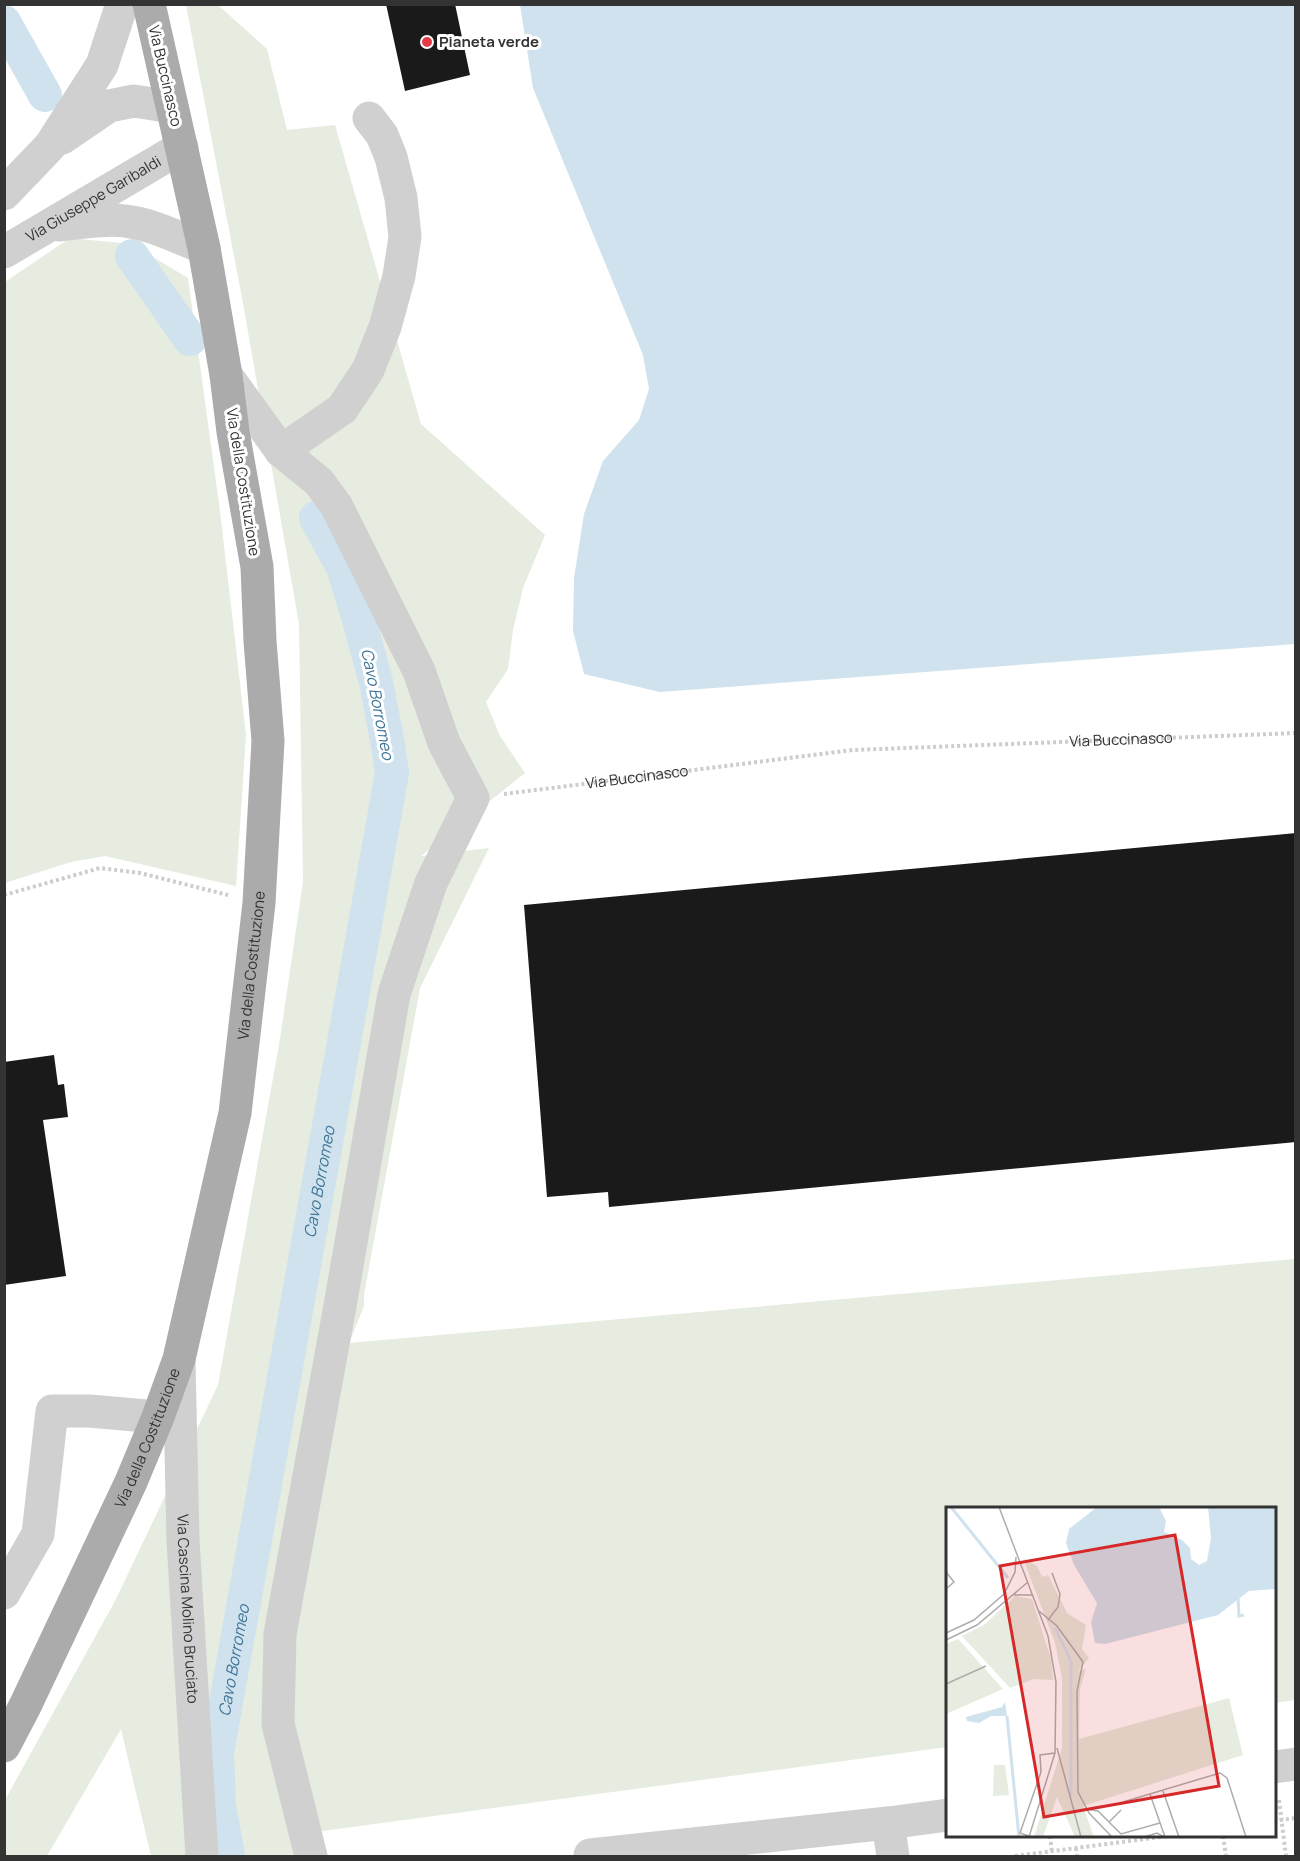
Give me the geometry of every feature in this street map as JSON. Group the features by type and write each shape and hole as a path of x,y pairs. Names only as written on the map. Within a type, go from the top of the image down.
{"main road":[{"name":"Via Buccinasco","path":"149,4 182,147"},
{"name":"Via della Costituzione","path":"4,1746 26,1706 126,1493 158,1417 179,1359 235,1113 259,903 268,741 257,567 204,248 182,147"}],"street":[{"path":"4,194 50,146 102,65 122,4"},
{"path":"50,146 109,105 134,101 172,108"},
{"path":"281,451 342,408 368,370 385,327 396,286 405,237 401,198 391,157 381,135 369,118"},
{"name":"Via Giuseppe Garibaldi","path":"4,252 182,147"},
{"path":"49,226 124,220 146,225 204,248"},
{"path":"226,375 281,451 319,482 336,505 419,671 444,743 473,798 431,883 394,994 280,1634 278,1724 313,1856"},
{"name":"Via Cascina Molino Bruciato","path":"179,1359 183,1540 202,1857"},
{"path":"4,1593 38,1534 52,1411 89,1404 158,1417"},
{"path":"1276,1767 1296,1764"},
{"path":"590,1854 795,1845 888,1823 946,1815"},
{"path":"888,1823 893,1857"}],"path":[{"name":"Via Buccinasco","path":"473,798 854,750 1296,733"},
{"path":"4,895 100,868 140,873 259,903"},
{"path":"1276,1775 1286,1857"},
{"path":"1276,1821 1296,1818"},
{"path":"1050,1837 1052,1852"},
{"path":"1015,1856 1148,1837"},
{"path":"1223,1837 1226,1857"},
{"path":"1076,1848 1077,1857"}],"shaded area":[{"path":"186,5 218,5 267,49 287,130 335,125 421,424 545,535 523,588 513,630 508,669 486,702 500,736 525,773 421,856 489,848 420,988 364,1295 364,1306 349,1343 1295,1259 1295,1700 1276,1703 1276,1507 946,1507 946,1747 293,1835 297,1856 151,1856 121,1729 47,1856 5,1856 5,1800 115,1601 218,1385 280,1039 303,882 299,624 243,303"},
{"path":"70,238 131,244 188,278 220,511 246,735 236,886 105,856 71,862 5,883 5,282"}],"water":[{"path":"520,5 1295,5 1295,644 660,692 584,674 573,631 574,578 584,514 603,461 639,420 649,389 643,355 533,88"}],"building":[{"path":"386,4 455,4 470,75 405,91"},
{"path":"1296,833 1296,1142 609,1207 608,1192 547,1197 524,905"},
{"path":"54,1055 58,1085 64,1084 68,1117 43,1120 66,1276 4,1285 4,1062"}],"waterway":[{"name":"Cavo Borromeo","path":"4,22 45,95"},
{"name":"Cavo Borromeo","path":"132,256 190,339"},
{"name":"Cavo Borromeo","path":"228,1856 219,1805 217,1753 392,773 376,682 358,616 343,567 316,518"}],"place":[{"name":"Pianeta verde","path":"427,42"}]}
